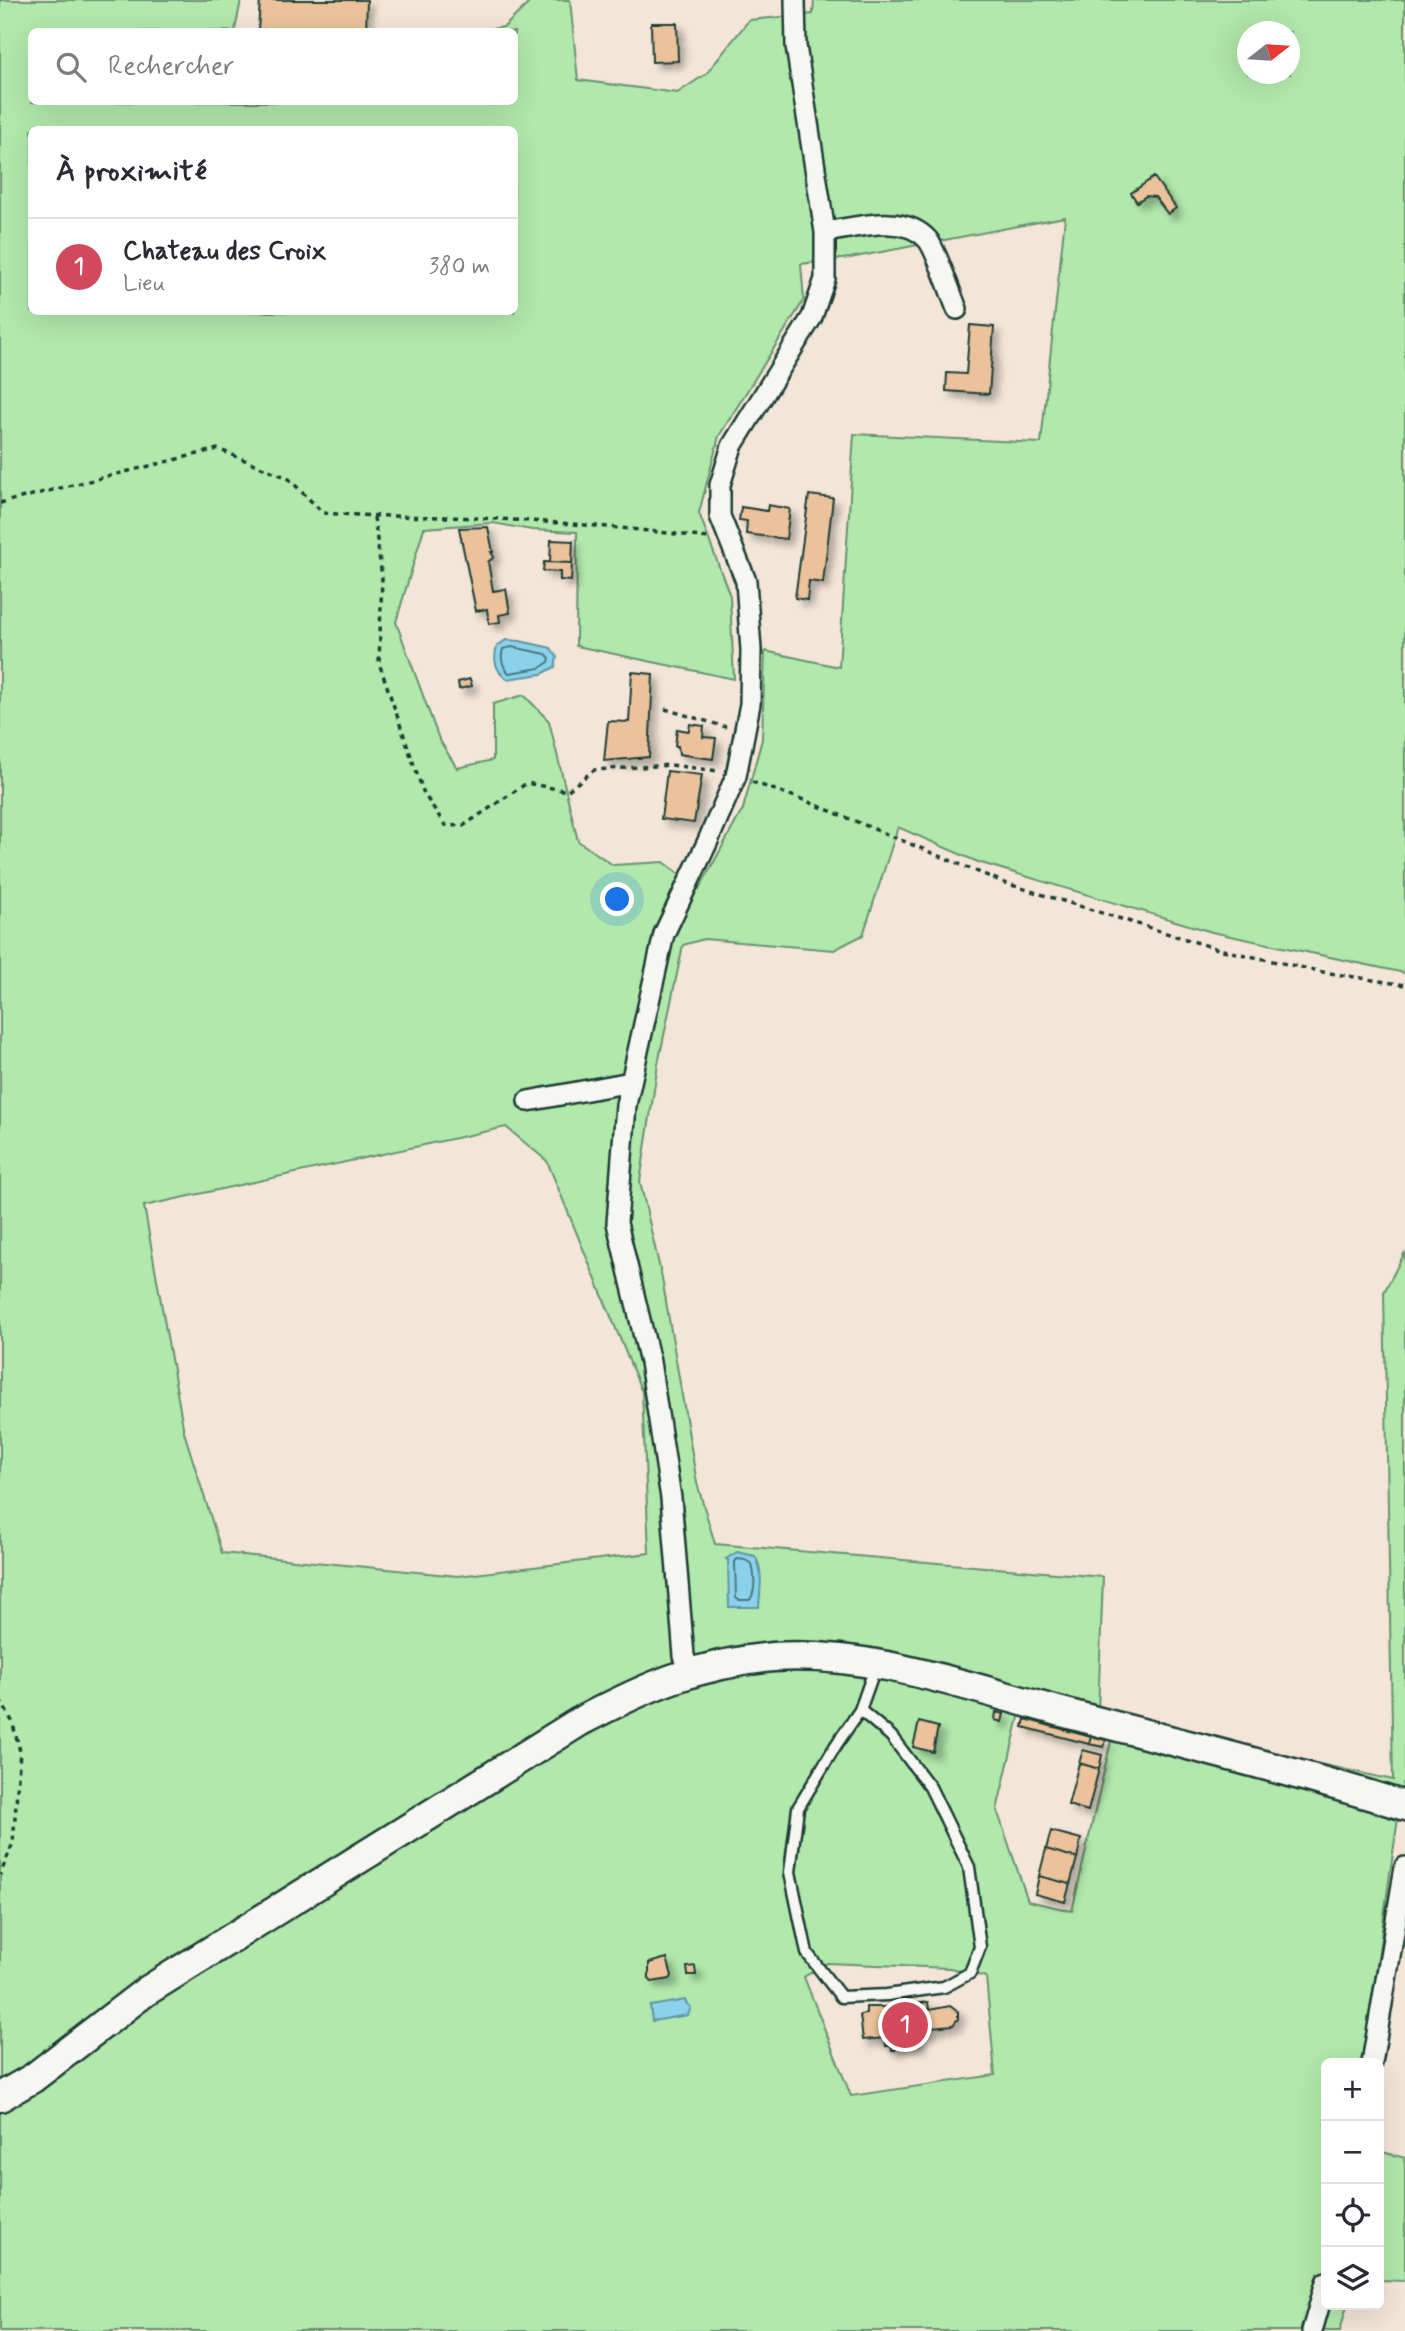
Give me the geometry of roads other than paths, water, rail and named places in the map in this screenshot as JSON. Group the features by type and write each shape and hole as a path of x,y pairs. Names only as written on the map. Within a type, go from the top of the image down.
{"street":[{"path":"690,1672 684,1656 671,1498 650,1362 617,1223 626,1105 664,934 736,776 750,704 751,650 746,581 720,516 720,485 732,446 812,317 825,279 825,232 796,46 795,0"},
{"path":"825,232 886,224 909,225 929,240 957,309"},
{"path":"528,1101 631,1082"},
{"path":"0,2097 33,2078 145,1992 579,1722 638,1690 727,1662 805,1656 876,1665 1211,1751 1354,1790 1405,1807"},
{"path":"1373,2058 1405,1867"},
{"path":"1312,2331 1321,2299"}],"lane":[{"path":"860,1710 891,1736 930,1787 969,1867 980,1947 970,1973 944,1987 887,1995 841,1997 807,1953 790,1872 799,1808 860,1710 876,1665"}],"water":[{"path":"506,640 551,648 557,657 555,667 542,674 507,679 500,672 495,660 497,646"},
{"path":"737,1552 755,1556 758,1562 761,1581 759,1607 729,1607 726,1559"},
{"path":"686,2000 691,2007 688,2015 652,2021 650,2006"}],"place":[{"name":"Chateau des Croix","path":"905,2025"}]}
